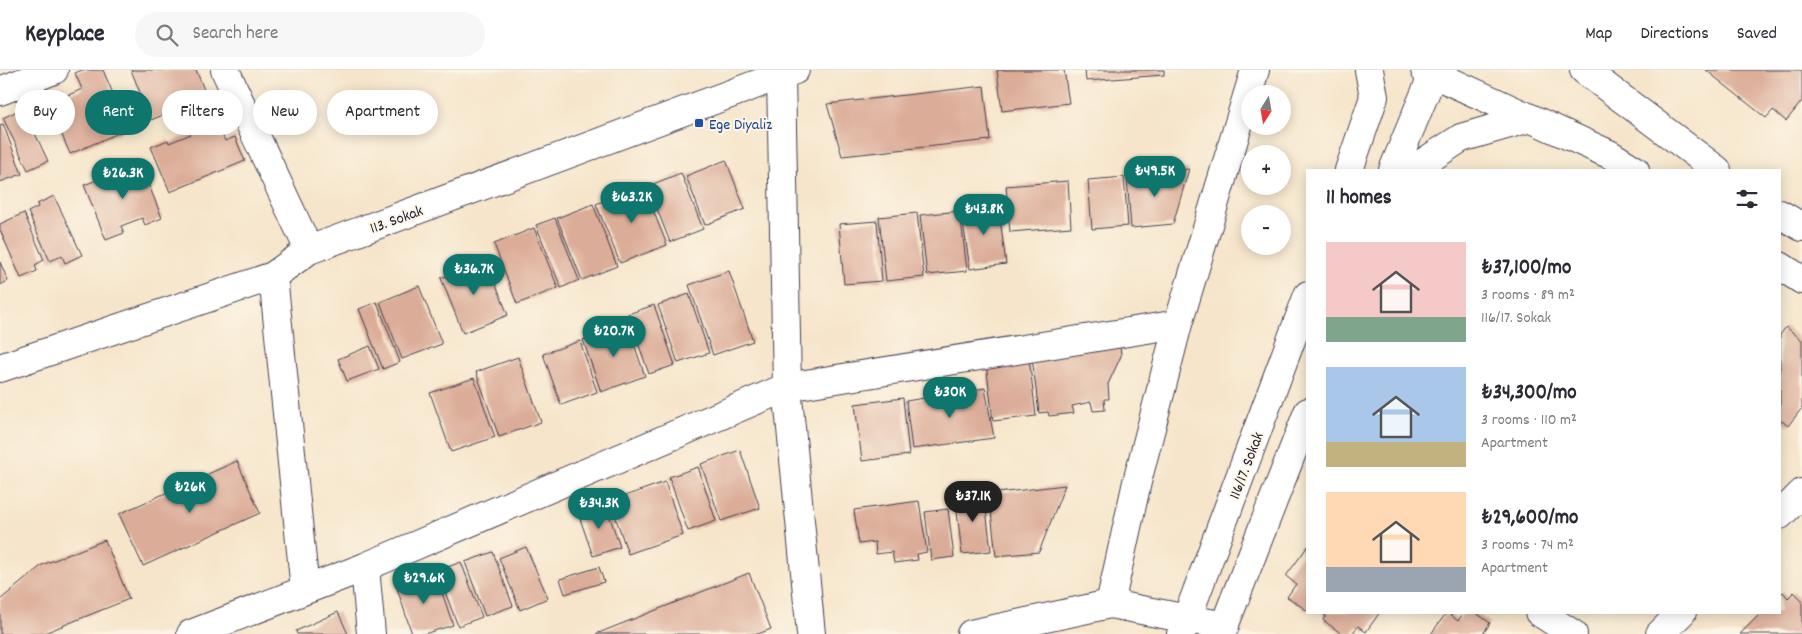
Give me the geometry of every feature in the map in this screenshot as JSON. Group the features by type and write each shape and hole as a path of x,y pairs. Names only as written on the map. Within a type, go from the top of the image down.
{"street":[{"path":"225,70 309,250"},
{"path":"1110,604 1138,482 1178,324 1255,70"},
{"path":"1349,169 1374,98 1369,70"},
{"path":"1584,70 1716,169"},
{"path":"0,91 49,71"},
{"path":"788,72 787,387 810,634"},
{"name":"113. Sokak","path":"0,368 273,276 309,250 788,72"},
{"path":"1392,169 1432,72 1611,155 1632,169"},
{"path":"1414,169 1461,138 1530,118"},
{"path":"1781,215 1802,228"},
{"path":"1781,267 1802,280"},
{"path":"273,276 305,590"},
{"name":"116/17. Sokak","path":"1184,626 1306,300"},
{"path":"191,634 365,567 787,387 1178,324"},
{"path":"971,634 1110,604 1184,626 1223,630 1300,462 1306,424"},
{"path":"1256,433 1300,462"},
{"path":"1781,514 1802,493"},
{"path":"365,567 371,634"},
{"path":"1542,614 1573,634"},
{"path":"1660,634 1680,614"}],"building":[{"path":"82,70 103,70 111,90 85,90 85,135 114,135 70,154 62,135 75,135 75,92 82,89 75,73"},
{"path":"131,70 196,70 204,90 162,90 162,115 152,120 152,90 139,90"},
{"path":"997,70 1064,70 1069,103 1002,111"},
{"path":"1085,70 1164,70 1164,75 1086,81"},
{"path":"1706,70 1802,70 1802,101 1786,121 1773,110 1766,118"},
{"path":"984,86 990,140 842,156 827,104"},
{"path":"15,112 15,135 36,135 48,161 28,170 3,118"},
{"path":"3,124 22,174 0,182 0,125"},
{"path":"189,135 222,135 225,141 235,137 245,161 170,192 151,147 168,140 169,143"},
{"path":"726,160 745,209 705,225 686,176"},
{"path":"140,163 162,218 145,225 142,218 121,226 124,233 106,240 84,185"},
{"path":"1189,169 1173,224 1131,228 1127,177"},
{"path":"681,173 703,229 670,242 648,186"},
{"path":"1124,177 1128,226 1092,229 1088,180"},
{"path":"1068,181 1071,227 1010,232 1006,186"},
{"path":"643,185 667,245 620,263 596,204"},
{"path":"54,196 82,255 65,263 62,256 50,261 28,212 38,207 37,204"},
{"path":"998,203 1006,264 970,269 961,208"},
{"path":"593,204 617,266 582,280 557,218"},
{"path":"960,211 967,271 927,275 920,215"},
{"path":"24,213 44,260 35,265 37,271 21,278 0,230 0,224"},
{"path":"917,213 924,277 886,281 879,217"},
{"path":"555,218 579,280 561,288 536,225"},
{"path":"877,221 882,281 844,284 839,224"},
{"path":"534,228 558,288 517,304 494,244"},
{"path":"486,260 508,315 463,333 441,278"},
{"path":"0,262 8,281 0,285"},
{"path":"729,271 753,341 713,355 689,285"},
{"path":"419,286 442,344 402,359 380,302"},
{"path":"689,294 709,353 678,363 658,305"},
{"path":"377,302 400,362 383,369 359,309"},
{"path":"654,305 675,365 649,374 628,314"},
{"path":"627,324 645,376 601,392 583,340"},
{"path":"1786,327 1802,340 1802,408 1788,426 1781,422 1781,334"},
{"path":"580,341 597,392 561,405 543,354"},
{"path":"1120,344 1121,356 1108,384 1109,399 1104,399 1105,410 1093,411 1091,402 1072,406 1074,413 1049,416 1048,412 1039,413 1032,357"},
{"path":"370,346 379,369 347,381 338,359"},
{"path":"518,357 541,422 499,437 476,372"},
{"path":"1029,358 1036,416 993,421 986,363"},
{"path":"474,378 495,437 451,452 430,393"},
{"path":"985,388 994,438 912,449 906,401"},
{"path":"903,398 909,455 862,461 855,404"},
{"path":"740,450 760,508 721,521 701,464"},
{"path":"237,461 260,513 143,566 119,514"},
{"path":"698,467 716,521 688,531 669,477"},
{"path":"665,482 683,535 628,554 610,501"},
{"path":"1065,485 1039,552 996,556 989,494"},
{"path":"984,492 991,551 962,554 955,495"},
{"path":"919,501 927,552 917,554 918,560 894,563 892,552 876,554 875,542 859,544 854,510"},
{"path":"605,503 620,547 593,556 578,513"},
{"path":"948,509 954,557 931,560 925,512"},
{"path":"105,540 129,599 42,634 0,634 0,600 42,565"},
{"path":"526,547 548,598 520,610 499,558"},
{"path":"1306,549 1306,610 1287,597 1296,584 1286,576"},
{"path":"493,552 513,606 485,616 465,562"},
{"path":"461,562 482,617 458,626 437,571"},
{"path":"599,567 604,582 565,594 560,579"},
{"path":"435,572 453,625 424,634 412,634 396,585"},
{"path":"749,573 771,629 758,634 596,634"},
{"path":"1783,592 1788,598 1794,592 1802,600 1802,634 1740,634 1760,614 1781,614 1781,594"},
{"path":"338,612 348,634 297,634 296,631"},
{"path":"1324,614 1379,614 1366,632 1358,626 1352,634 1342,634 1323,620 1326,616"},
{"path":"1446,614 1449,614 1458,621 1463,614 1478,614 1490,623 1483,634 1431,634"}],"place":[{"name":"Ege Diyaliz","path":"699,123"}]}
